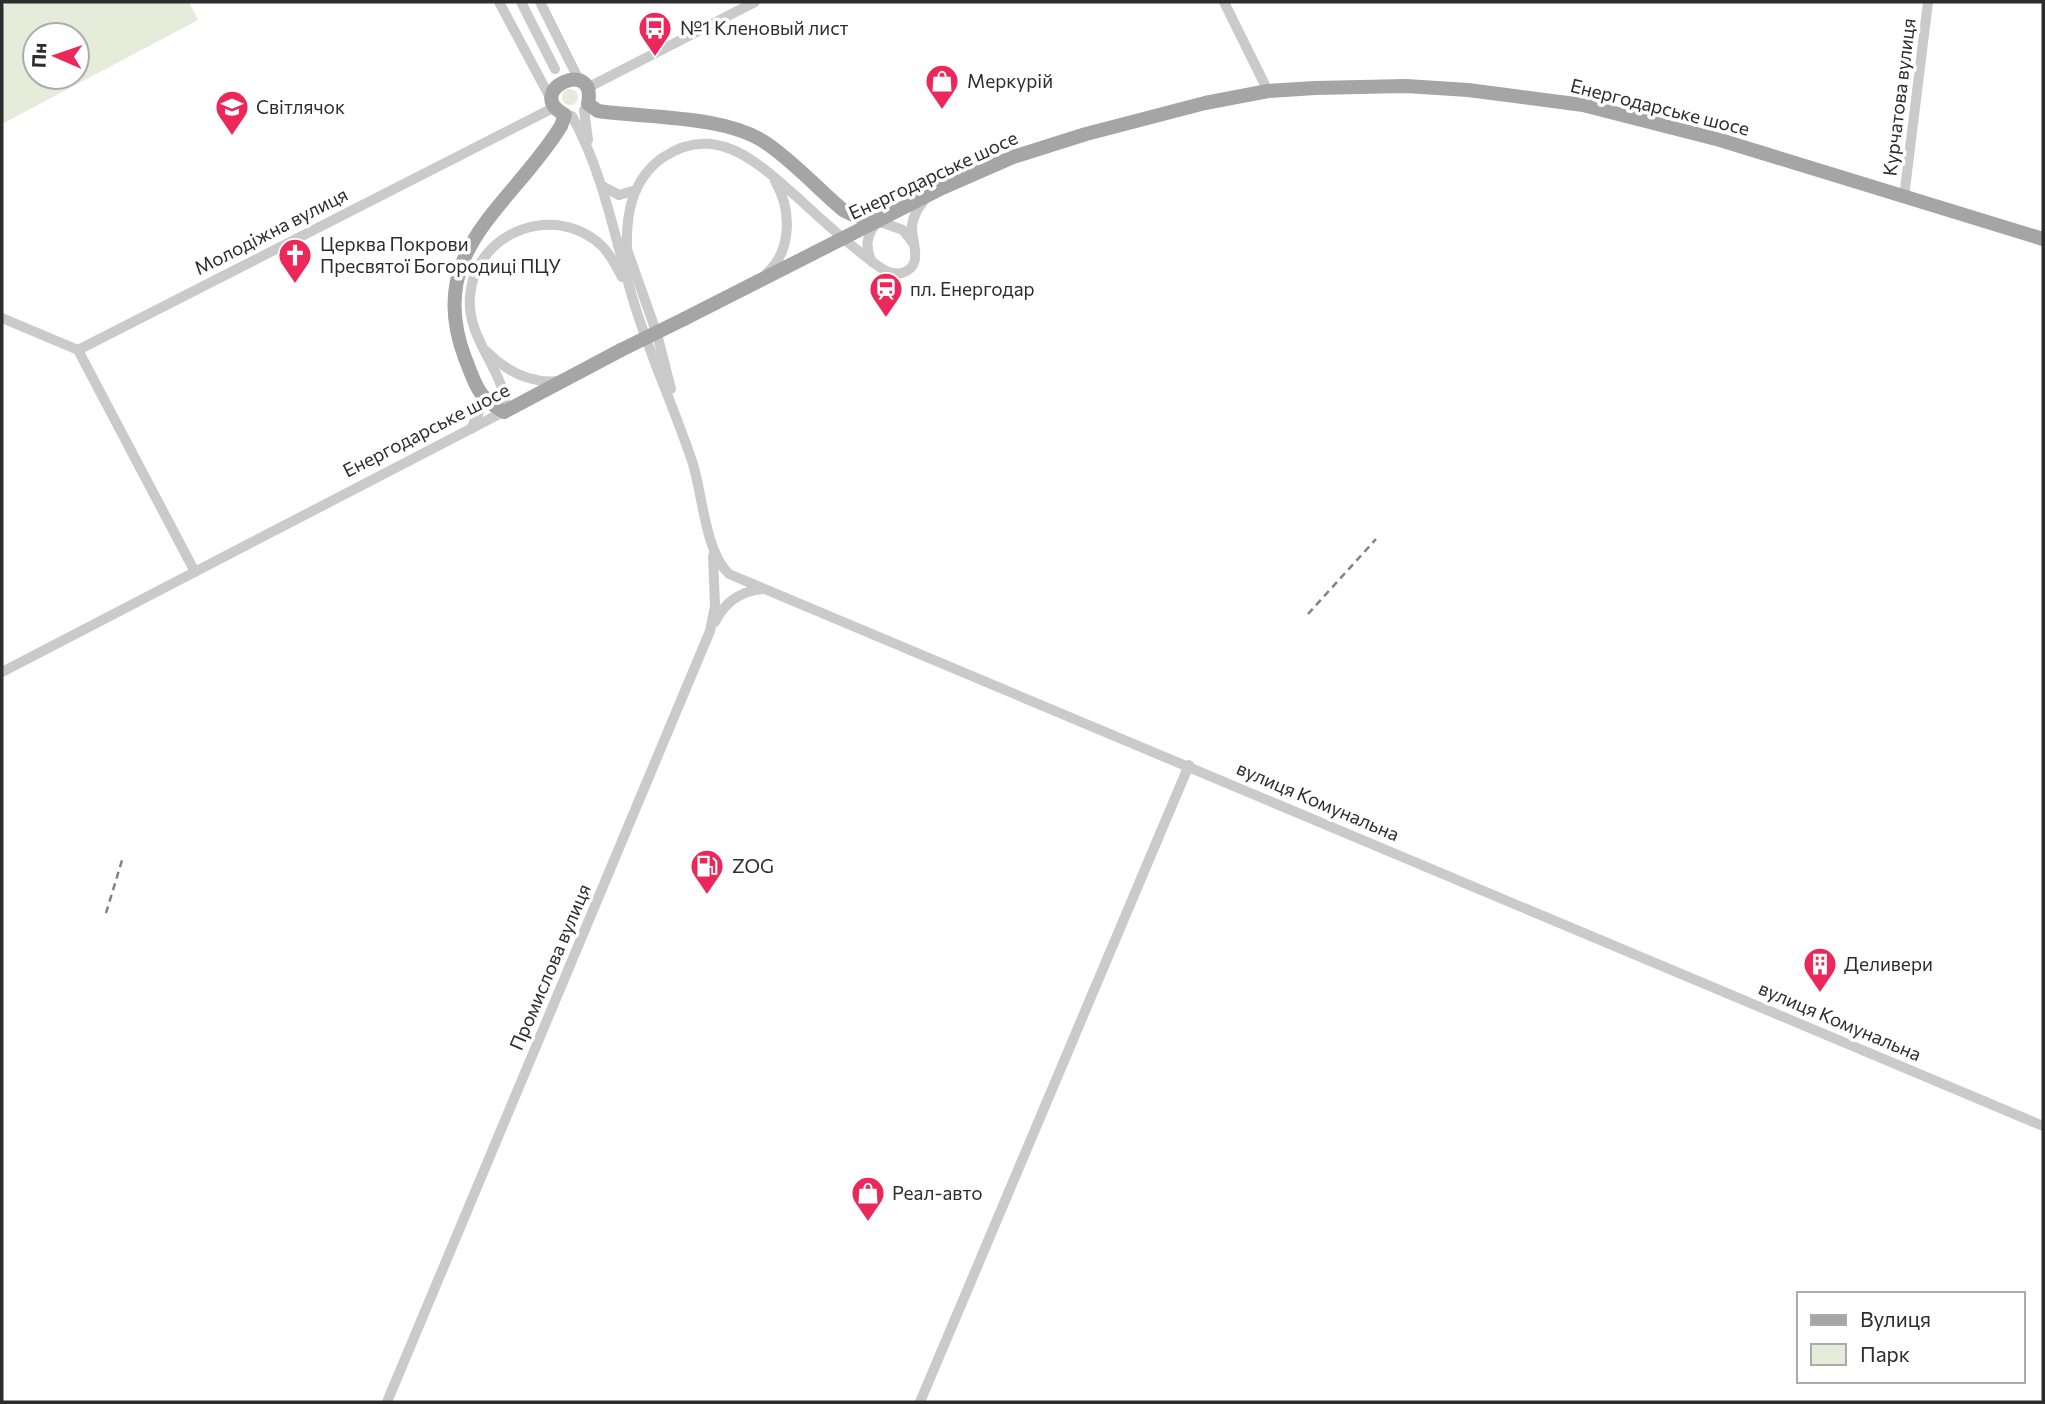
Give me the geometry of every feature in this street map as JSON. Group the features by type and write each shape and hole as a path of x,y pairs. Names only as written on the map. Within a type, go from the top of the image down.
{"main road":[{"path":"504,412 478,390 460,343 453,298 456,277 472,241 550,144 561,126 561,110 554,90 563,81 575,79 584,85 586,107 598,111 715,124 747,133 767,143 852,215 878,221"},
{"name":"Енергодарське шосе","path":"504,412 761,279 988,167 1058,142 1153,115 1268,91 1406,86 1480,91 1583,105 1720,140 2043,239"}],"street":[{"path":"499,2 561,110 588,146"},
{"path":"521,2 555,69"},
{"path":"540,2 584,85 755,2"},
{"path":"1224,2 1268,91"},
{"name":"Курчатова вулиця","path":"1904,197 1928,2"},
{"path":"561,110 586,107 588,146 657,334 678,419"},
{"name":"Молодіжна вулиця","path":"78,350 561,110"},
{"path":"627,248 628,212 636,190 648,171 679,149 697,145 730,148 748,156 842,239 889,272 911,268 916,258 912,228 915,216 929,195"},
{"path":"761,279 778,260 787,229 781,194 767,171"},
{"path":"602,186 619,195 636,190"},
{"path":"602,186 635,305"},
{"path":"822,219 838,205"},
{"path":"872,262 867,239 878,221 903,230 914,245"},
{"path":"504,412 505,399 472,325 469,306 471,287 477,268 502,239 530,226 563,225 595,240 614,261 635,305 678,419"},
{"path":"2,318 78,350 195,572"},
{"path":"478,341 494,359 518,375 537,381 562,382"},
{"path":"471,429 479,412 478,390 496,376"},
{"name":"Енергодарське шосе","path":"2,672 504,412"},
{"name":"вулиця Комунальна","path":"678,419 698,484 710,539 718,560 729,574 2043,1126"},
{"name":"Промислова вулиця","path":"387,1402 710,631 715,606 715,578 710,539"},
{"path":"710,631 721,611 731,600 744,593 765,589"},
{"path":"920,1402 1189,765"}],"green space":[{"path":"6,2 189,2 198,20 91,77 91,21 21,21 21,91 64,91 2,124 2,11"},
{"path":"567,89 573,89 578,97 576,103 567,105 562,100 562,94"}],"railway":[{"path":"1308,614 1376,539"},
{"path":"106,913 123,857"}],"place":[{"name":"№1 Кленовый лист","path":"655,58"},
{"name":"Меркурій","path":"942,111"},
{"name":"Світлячок","path":"232,137"},
{"name":"Церква Покрови Пресвятої Богородиці ПЦУ","path":"295,285"},
{"name":"пл. Енергодар","path":"886,319"},
{"name":"ZOG","path":"707,896"},
{"name":"Деливери","path":"1820,994"},
{"name":"Реал-авто","path":"868,1223"}]}
